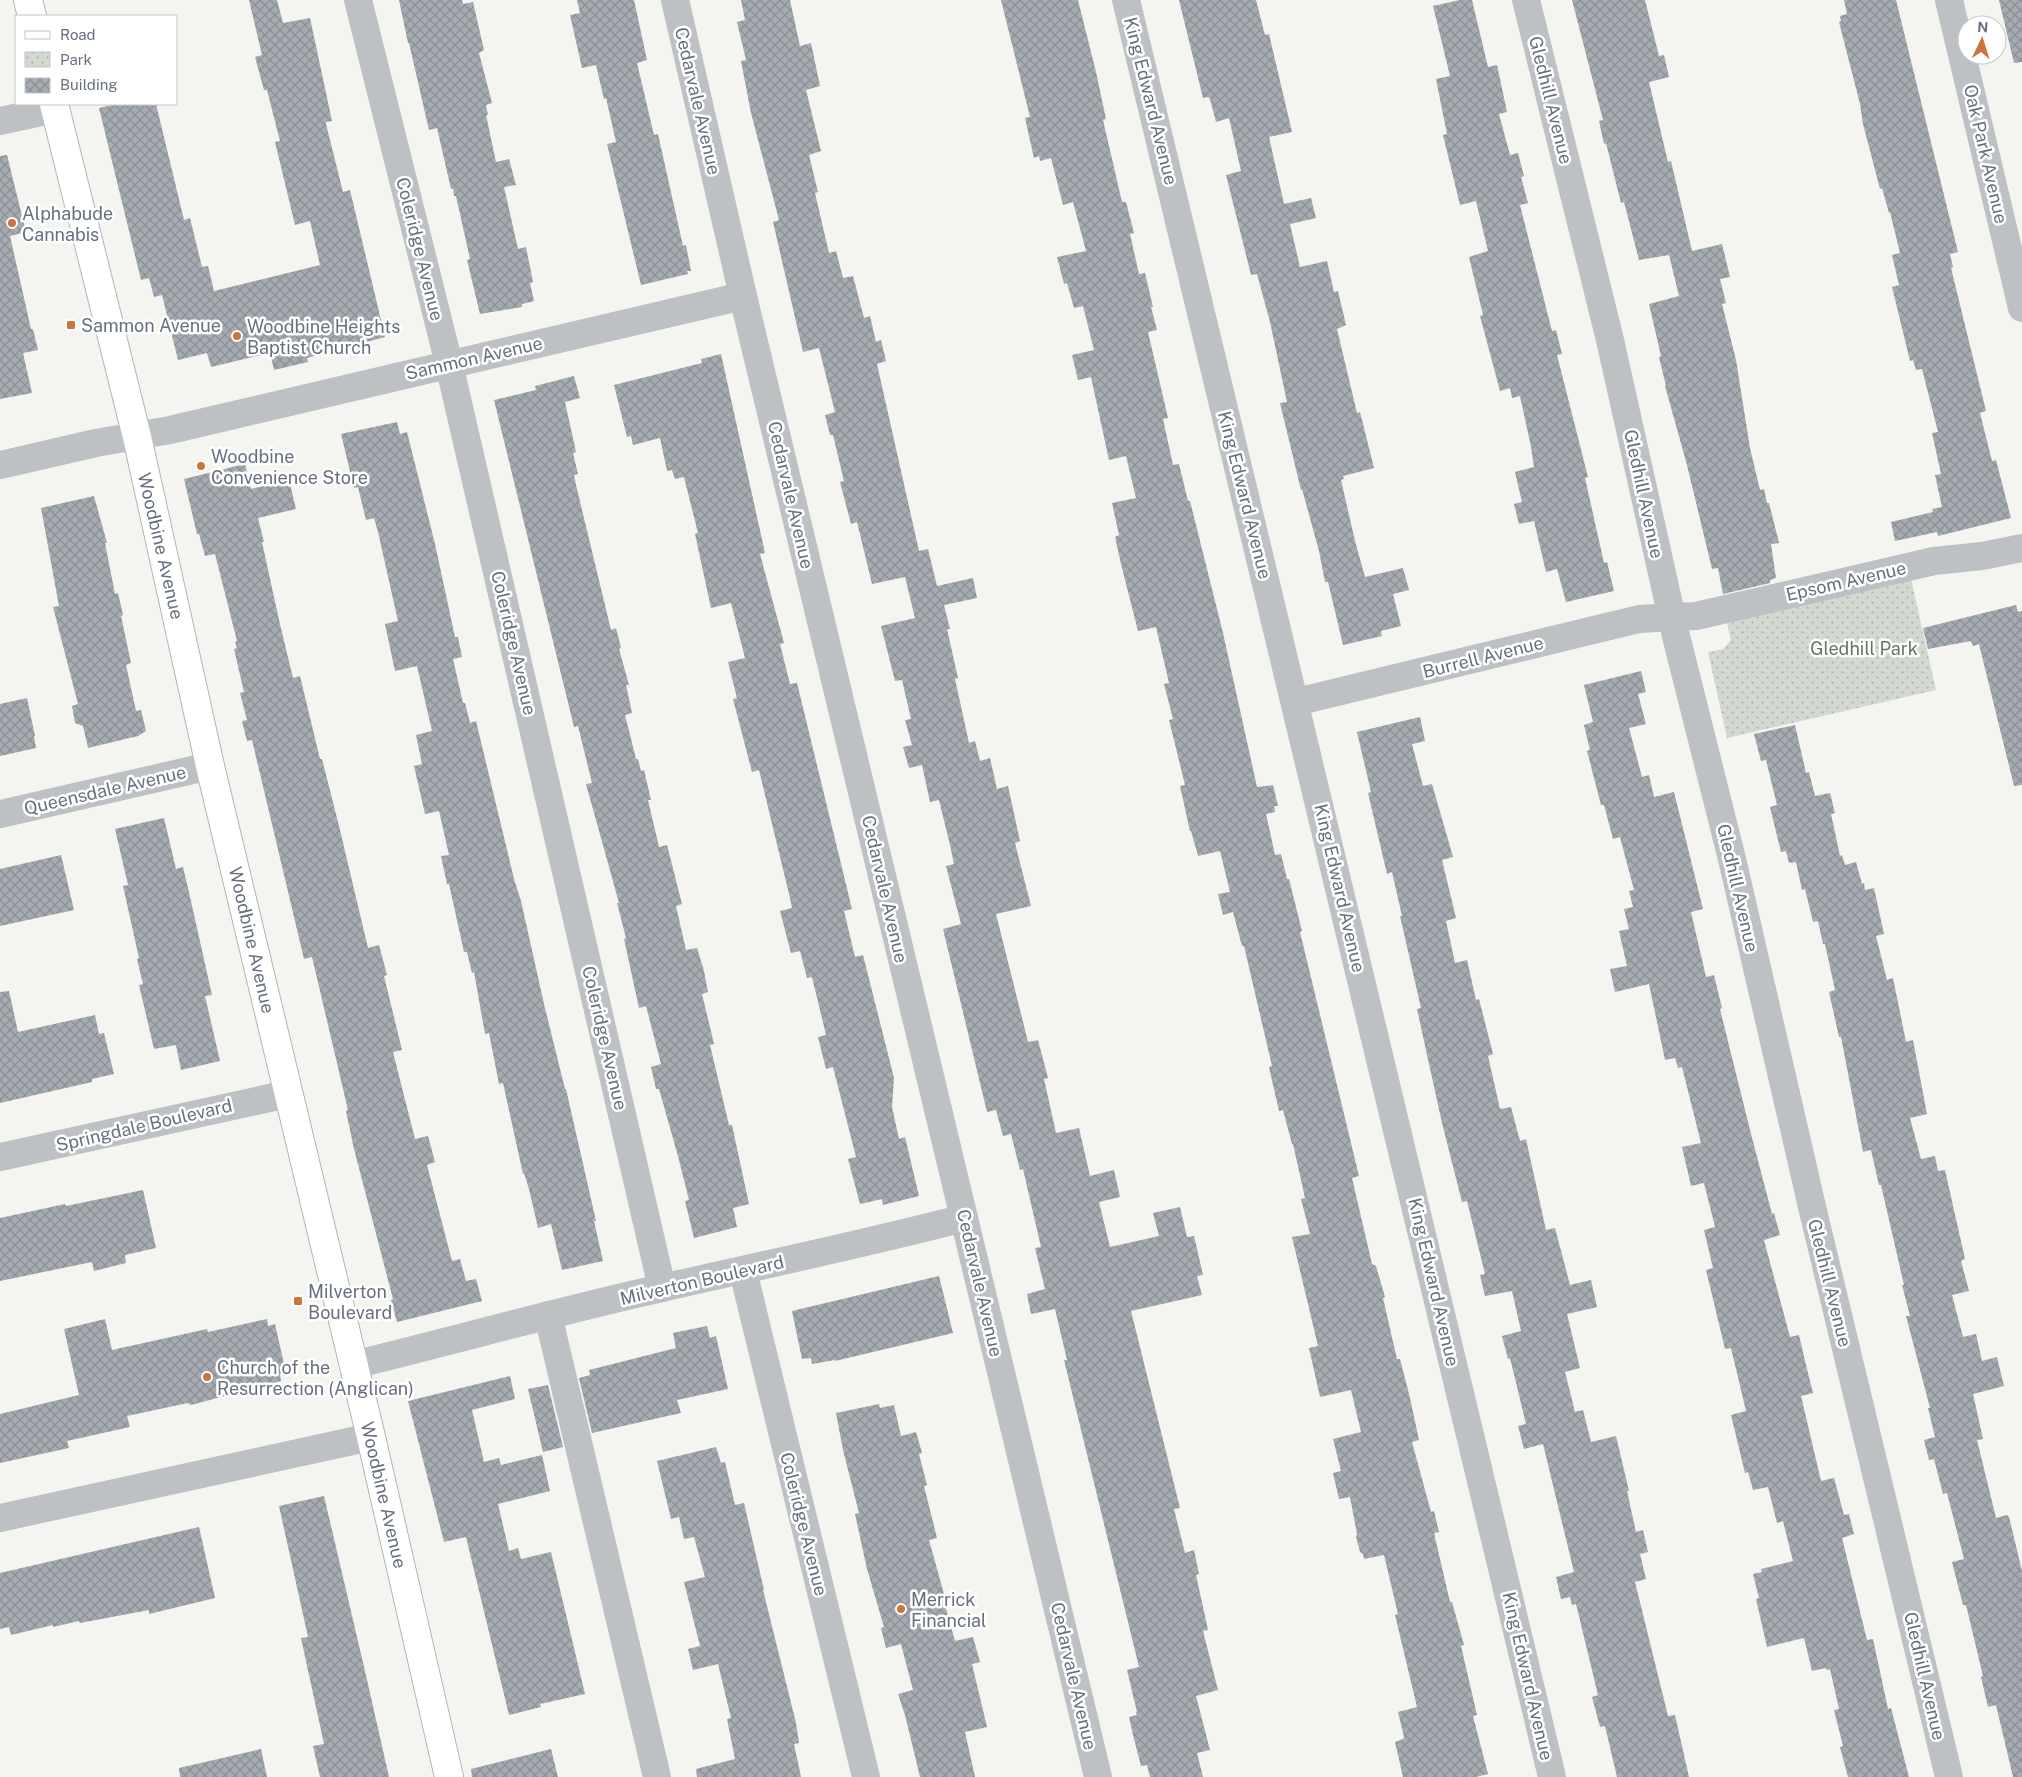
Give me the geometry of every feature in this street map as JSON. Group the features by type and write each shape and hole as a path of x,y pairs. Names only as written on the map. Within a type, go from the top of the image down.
{"main road":[{"path":"28,0 32,15"},
{"name":"Woodbine Avenue","path":"55,106 137,437 210,766 354,1365 449,1777"}],"street":[{"name":"Coleridge Avenue","path":"358,0 449,364 662,1288"},
{"name":"Cedarvale Avenue","path":"674,0 743,296 1098,1777"},
{"name":"King Edward Avenue","path":"1126,0 1296,702 1552,1777"},
{"name":"Gledhill Avenue","path":"1526,0 1610,340 1671,617 1732,859 1813,1211 1949,1777"},
{"name":"Oak Park Avenue","path":"1949,0 2012,214 2022,308"},
{"path":"0,121 55,106"},
{"name":"Sammon Avenue","path":"0,465 96,443 137,437 743,296"},
{"name":"Epsom Avenue","path":"1671,617 1696,616 1934,561 1982,556 2022,548"},
{"name":"Burrell Avenue","path":"1296,702 1639,619 1671,617"},
{"name":"Queensdale Avenue","path":"0,814 210,766"},
{"name":"Springdale Boulevard","path":"0,1157 288,1094"},
{"name":"Milverton Boulevard","path":"354,1365 548,1315 964,1218"},
{"name":"Coleridge Avenue","path":"743,1271 866,1777"},
{"path":"548,1315 658,1777"},
{"path":"0,1518 370,1437"}],"green space":[{"name":"Gledhill Park","path":"1911,579 1936,690 1727,738 1708,652 1723,649 1731,640 1727,623"}],"building":[{"path":"249,0 277,0 283,23 310,18 332,121 326,122 326,124 343,192 350,190 385,337 307,358 308,362 274,370 270,353 211,367 207,353 178,360 162,295 154,297 149,278 141,280 99,108 112,105 156,105 184,220 190,218 202,267 208,266 214,291 320,265 310,221 295,225 275,142 280,141 267,90 264,90 255,57 262,55"},
{"path":"399,0 462,0 463,4 473,2 484,50 479,53 492,103 486,105 488,115 486,115 496,162 509,159 516,185 504,187 518,249 526,247 533,282 530,283 534,301 522,304 522,307 480,314 467,260 470,259 456,196 454,196 453,188 451,189 437,128 429,130"},
{"path":"577,0 634,0 647,60 637,63 654,135 658,134 683,246 686,245 691,271 687,271 688,274 641,285 607,144 616,142 606,98 604,99 596,65 582,68 570,15 580,13"},
{"path":"741,0 790,0 800,46 811,43 820,86 806,90 821,151 809,155 818,192 815,193 829,253 836,251 843,278 853,276 864,318 870,316 876,342 881,340 886,361 877,364 919,551 928,549 937,586 973,578 977,598 944,605 950,629 947,629 958,678 955,679 969,743 975,741 980,761 990,758 997,789 1008,786 1020,841 1015,843 1031,906 996,914 1028,1042 1038,1040 1048,1078 1044,1079 1056,1133 1079,1128 1090,1176 1114,1170 1120,1197 1099,1202 1110,1247 1159,1236 1153,1213 1180,1207 1187,1237 1194,1236 1203,1275 1197,1276 1202,1295 1131,1311 1180,1508 1174,1509 1185,1553 1194,1550 1199,1574 1196,1575 1208,1630 1203,1631 1218,1690 1196,1696 1210,1750 1197,1753 1203,1777 1150,1777 1147,1765 1141,1766 1129,1717 1137,1715 1137,1712 1127,1670 1139,1667 1064,1360 1067,1360 1055,1309 1031,1314 1027,1294 1045,1289 1035,1248 1041,1247 1023,1169 1020,1170 1011,1134 1003,1136 996,1110 987,1112 943,929 961,924 946,866 954,864 950,845 939,800 930,802 922,765 909,768 903,747 912,745 905,720 911,719 902,680 895,681 881,626 915,618 905,577 872,584 857,522 851,524 840,482 844,481 833,435 830,435 825,415 835,412 819,348 803,352 773,222 779,220 751,113 741,61 746,60 737,22 745,20"},
{"path":"1001,0 1078,0 1096,72 1106,119 1103,120 1122,202 1126,202 1134,233 1130,234 1139,274 1145,273 1153,307 1151,307 1157,330 1148,332 1168,418 1163,419 1173,465 1179,464 1188,501 1190,501 1223,633 1257,787 1273,785 1278,806 1274,806 1275,812 1266,814 1275,855 1281,854 1287,879 1289,879 1359,1176 1352,1178 1372,1264 1376,1266 1385,1297 1383,1298 1397,1359 1400,1359 1410,1398 1419,1440 1412,1442 1431,1512 1434,1511 1439,1532 1434,1533 1450,1602 1452,1602 1464,1645 1461,1646 1477,1715 1473,1716 1488,1774 1476,1777 1403,1777 1395,1742 1404,1737 1398,1712 1417,1707 1395,1615 1398,1614 1384,1555 1364,1559 1356,1537 1350,1497 1339,1499 1333,1473 1341,1471 1333,1439 1361,1432 1351,1390 1320,1397 1309,1348 1318,1346 1292,1237 1310,1234 1301,1199 1305,1198 1293,1144 1283,1110 1279,1111 1269,1067 1272,1066 1244,946 1242,946 1233,912 1223,915 1218,894 1230,892 1220,851 1198,856 1190,831 1180,786 1185,785 1169,720 1173,719 1164,684 1169,683 1156,627 1138,631 1115,537 1119,535 1112,503 1136,498 1126,456 1109,460 1091,377 1078,380 1072,355 1094,350 1083,306 1074,308 1067,283 1064,284 1057,257 1086,251 1073,202 1063,205 1051,158 1040,161 1039,156 1034,158 1025,118 1030,117"},
{"path":"1179,0 1256,0 1265,35 1269,34 1292,132 1269,137 1284,204 1311,198 1316,218 1290,224 1300,267 1327,261 1334,292 1338,291 1346,325 1337,329 1357,413 1360,412 1374,468 1343,476 1344,479 1341,480 1355,541 1365,577 1403,568 1409,590 1393,594 1401,626 1381,631 1382,636 1343,645 1328,582 1325,582 1319,551 1301,490 1280,403 1287,402 1270,322 1257,274 1251,275 1226,175 1241,171 1229,118 1216,122 1210,99 1208,97 1203,98"},
{"path":"1460,0 1472,0 1488,67 1497,65 1507,112 1499,114 1510,155 1518,153 1524,176 1521,177 1528,203 1520,205 1552,331 1556,330 1562,354 1557,355 1588,477 1585,478 1604,563 1607,562 1614,591 1566,602 1557,569 1546,572 1534,521 1519,524 1514,504 1522,502 1515,472 1534,467 1531,447 1520,396 1512,398 1510,388 1500,391 1480,316 1483,315 1469,257 1488,251 1476,201 1460,205 1443,135 1447,134 1436,79 1450,76 1433,6"},
{"path":"1572,0 1645,0 1659,56 1664,55 1669,77 1649,82 1668,162 1671,161 1692,251 1722,244 1730,277 1720,279 1726,303 1722,304 1736,360 1750,448 1760,490 1764,489 1779,543 1771,544 1776,578 1770,580 1770,583 1723,594 1718,568 1712,569 1687,465 1665,386 1659,357 1661,356 1649,304 1679,296 1669,255 1639,260 1624,202 1621,203 1606,143 1604,144 1599,121 1603,120"},
{"path":"1844,0 1896,0 1958,252 1950,254 1953,267 1951,268 1986,411 1980,413 1992,461 1996,460 2011,518 1938,536 1937,532 1895,541 1891,522 1933,512 1932,509 1942,507 1935,475 1941,474 1932,433 1938,432 1922,369 1916,370 1913,360 1910,361 1892,287 1899,285 1892,255 1900,253 1890,212 1882,188 1880,189 1839,22 1841,21 1840,16 1847,14"},
{"path":"1999,0 2022,0 2022,62 2014,63 2007,34 2007,15 2003,15"},
{"path":"7,155 26,232 10,236 31,329 33,329 38,350 23,353 32,393 0,399 0,156"},
{"path":"721,354 765,553 760,554 784,643 780,644 790,684 797,683 852,909 844,911 855,957 863,955 894,1078 892,1107 899,1139 905,1137 919,1196 883,1205 882,1199 860,1204 848,1159 856,1157 833,1067 826,1069 818,1037 826,1035 812,977 807,978 800,951 791,953 780,911 792,908 790,898 759,770 752,772 733,699 737,698 728,662 745,658 731,603 711,608 695,534 698,533 684,477 675,479 672,470 667,471 660,438 633,445 631,436 627,437 614,385 702,363 701,359"},
{"path":"574,376 580,398 565,402 576,452 573,453 578,474 574,475 576,485 611,630 616,628 621,648 619,649 629,685 626,685 632,713 625,715 636,759 638,759 641,771 644,770 651,800 648,800 659,847 667,845 682,904 676,906 686,950 697,948 704,971 708,992 702,994 714,1044 710,1045 729,1125 732,1125 749,1204 733,1208 737,1227 694,1238 685,1201 689,1200 678,1156 659,1089 656,1089 651,1067 661,1064 646,1006 639,1008 624,939 626,938 617,903 619,903 586,784 592,783 578,726 574,727 494,400 536,390 535,386"},
{"path":"397,422 400,434 407,432 435,544 455,637 458,637 462,657 453,659 463,703 465,703 470,723 476,721 566,1089 596,1221 594,1221 603,1261 562,1270 551,1224 538,1228 529,1189 523,1174 503,1083 499,1084 489,1033 485,1034 474,972 472,973 467,952 464,952 449,884 447,884 441,856 449,855 439,811 425,814 414,766 422,764 416,735 432,731 417,666 395,671 385,624 398,621 378,532 374,518 366,520 358,487 354,488 341,434"},
{"path":"245,464 251,489 289,480 296,509 258,518 279,620 293,678 300,676 368,948 379,945 387,975 384,976 402,1050 393,1052 415,1139 428,1136 435,1162 427,1165 452,1261 460,1259 466,1281 476,1279 482,1301 397,1322 391,1300 393,1299 354,1149 346,1111 348,1110 312,957 304,959 252,740 247,741 242,721 247,720 240,693 244,692 234,649 237,648 235,642 237,641 215,554 205,556 199,534 197,534 184,479"},
{"path":"94,496 107,543 105,543 115,594 118,593 123,615 121,616 131,663 126,665 136,711 141,710 146,731 138,736 88,748 83,726 75,723 72,706 78,704 53,607 59,606 41,508"},
{"path":"2016,605 2018,612 2022,611 2022,785 2014,786 1979,644 1973,646 1971,641 1928,649 1923,628"},
{"path":"1641,671 1646,692 1638,694 1646,724 1629,728 1642,777 1649,775 1654,797 1674,792 1703,909 1691,912 1706,977 1714,975 1722,1008 1720,1009 1750,1130 1772,1214 1774,1213 1780,1235 1764,1240 1790,1337 1799,1335 1813,1393 1801,1396 1821,1481 1834,1478 1844,1515 1849,1514 1854,1534 1842,1538 1867,1640 1873,1639 1888,1709 1891,1708 1909,1777 1848,1777 1840,1747 1843,1746 1834,1710 1839,1709 1830,1669 1812,1671 1804,1638 1767,1647 1756,1599 1759,1598 1753,1574 1762,1572 1761,1569 1793,1561 1783,1521 1777,1523 1768,1487 1753,1490 1748,1472 1745,1473 1731,1415 1746,1411 1731,1348 1725,1349 1706,1270 1713,1268 1704,1230 1715,1227 1704,1183 1691,1186 1682,1147 1701,1143 1682,1067 1678,1068 1675,1058 1665,1060 1649,984 1615,992 1610,969 1627,966 1619,931 1629,929 1624,909 1633,907 1629,891 1634,890 1620,837 1613,839 1604,805 1601,805 1587,751 1590,750 1584,725 1593,722 1584,685"},
{"path":"27,698 36,748 0,756 0,704"},
{"path":"1420,717 1425,741 1412,744 1423,786 1432,784 1453,857 1442,860 1456,918 1446,921 1455,963 1467,960 1476,1000 1479,999 1493,1054 1488,1056 1500,1109 1511,1107 1520,1141 1526,1139 1546,1230 1555,1228 1570,1285 1591,1280 1597,1307 1567,1314 1580,1368 1565,1372 1575,1412 1583,1410 1591,1442 1616,1436 1629,1491 1627,1491 1636,1532 1643,1530 1648,1552 1640,1554 1646,1579 1635,1582 1668,1716 1675,1715 1689,1777 1617,1777 1605,1726 1600,1727 1592,1697 1598,1695 1576,1604 1572,1605 1570,1597 1561,1599 1556,1577 1574,1572 1543,1444 1524,1449 1518,1426 1526,1424 1510,1358 1508,1359 1502,1336 1521,1331 1512,1291 1485,1296 1480,1275 1485,1274 1467,1201 1462,1202 1442,1123 1417,1009 1421,1008 1400,916 1402,916 1392,872 1387,874 1368,793 1371,792 1357,732"},
{"path":"1795,725 1806,773 1809,772 1815,796 1830,793 1835,813 1831,814 1840,856 1842,855 1845,865 1856,862 1865,890 1874,888 1884,934 1876,936 1887,980 1893,978 1906,1042 1913,1040 1927,1114 1910,1118 1921,1159 1935,1156 1938,1171 1945,1170 1965,1259 1961,1261 1969,1291 1952,1295 1963,1337 1976,1334 1982,1361 1997,1357 2004,1386 1973,1394 1983,1439 1977,1440 1996,1518 2007,1515 2009,1517 2022,1571 2022,1777 2013,1777 1996,1705 1988,1707 1981,1677 1983,1676 1966,1605 1963,1605 1952,1562 1964,1559 1947,1493 1943,1494 1934,1459 1929,1460 1924,1440 1935,1437 1928,1408 1930,1408 1906,1316 1910,1316 1881,1185 1879,1185 1871,1150 1863,1152 1841,1037 1839,1037 1829,992 1835,990 1825,944 1823,944 1818,921 1813,922 1805,889 1802,890 1796,862 1789,863 1786,851 1781,852 1770,807 1777,805 1766,760 1761,761 1754,734"},
{"path":"164,818 176,869 183,867 188,888 212,995 205,996 220,1061 181,1070 176,1045 154,1049 139,985 143,984 137,959 139,958 123,886 128,885 115,829"},
{"path":"61,855 74,910 0,926 0,869"},
{"path":"9,991 18,1032 95,1015 99,1034 104,1033 114,1074 92,1079 92,1082 0,1103 0,992"},
{"path":"143,1190 156,1248 125,1255 126,1263 94,1271 92,1262 0,1281 0,1218"},
{"path":"939,1276 953,1333 835,1361 812,1364 811,1358 802,1359 792,1311"},
{"name":"Church of the Resurrection (Anglican)","path":"105,1319 112,1350 207,1329 208,1332 267,1319 268,1326 275,1324 286,1373 280,1374 281,1381 191,1405 188,1403 127,1416 130,1427 67,1441 69,1448 0,1463 0,1414 79,1395 64,1329"},
{"path":"707,1326 710,1338 716,1336 728,1389 677,1400 681,1413 592,1433 579,1378 590,1375 589,1370 676,1348 673,1333"},
{"path":"510,1376 515,1399 472,1410 484,1462 499,1458 501,1465 542,1455 550,1491 498,1504 509,1551 518,1548 521,1559 551,1552 585,1694 540,1704 541,1707 509,1715 466,1537 444,1542 408,1401"},
{"path":"548,1385 563,1447 543,1452 528,1389"},
{"path":"879,1404 880,1408 894,1405 901,1436 916,1432 922,1453 919,1454 927,1485 924,1486 937,1538 929,1540 955,1641 973,1637 980,1662 972,1664 987,1727 965,1732 975,1777 920,1777 898,1694 913,1690 901,1644 886,1648 881,1628 884,1627 867,1569 855,1514 859,1513 836,1413"},
{"path":"716,1447 721,1463 725,1462 735,1505 744,1503 763,1590 796,1723 799,1743 794,1744 801,1777 697,1777 696,1769 735,1759 727,1719 731,1718 718,1664 693,1670 688,1649 700,1646 684,1582 705,1577 694,1537 684,1539 679,1517 671,1519 657,1461"},
{"path":"324,1496 389,1777 320,1777 313,1746 324,1744 301,1638 308,1637 279,1506"},
{"path":"199,1527 215,1598 149,1614 149,1610 80,1623 79,1621 53,1627 53,1625 11,1635 9,1627 0,1629 0,1573"},
{"path":"261,1749 267,1777 180,1777 179,1768"},
{"path":"551,1749 558,1777 472,1777 471,1769"}],"place":[{"name":"Alphabude Cannabis","path":"12,223"},
{"name":"Sammon Avenue","path":"71,325"},
{"name":"Woodbine Heights Baptist Church","path":"237,336"},
{"name":"Woodbine Convenience Store","path":"201,466"},
{"name":"Milverton Boulevard","path":"298,1301"},
{"name":"Church of the Resurrection (Anglican)","path":"207,1377"},
{"name":"Merrick Financial","path":"901,1609"}]}
